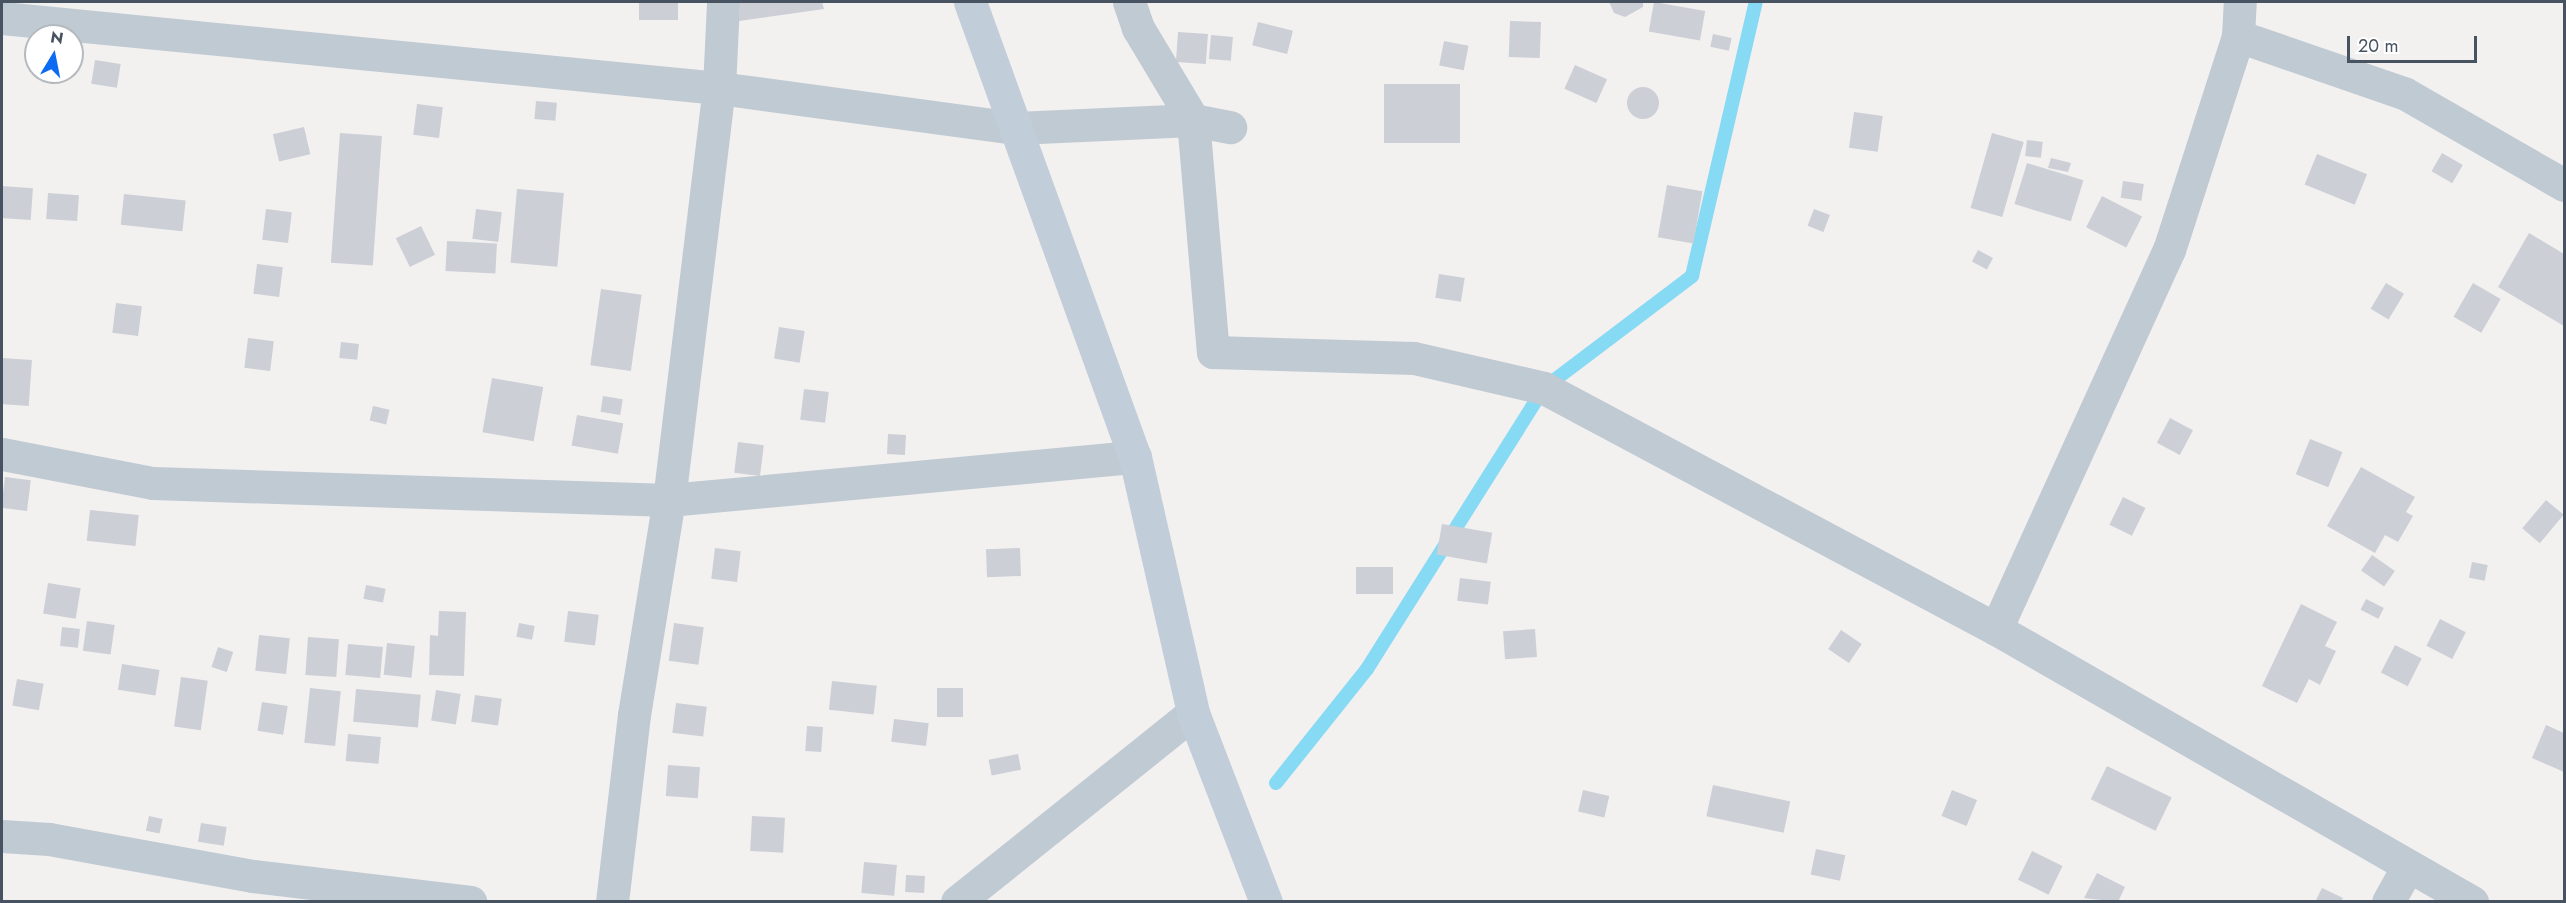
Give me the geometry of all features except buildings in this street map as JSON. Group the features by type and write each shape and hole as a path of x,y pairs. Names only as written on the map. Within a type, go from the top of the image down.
{"main road":[{"path":"970,2 1135,457 1193,713 1266,902"}],"street":[{"path":"612,902 634,715 669,500 719,88 723,2"},
{"path":"1129,2 1138,28 1193,120 1213,352 1413,358 1544,387 1996,629 2407,868 2472,902"},
{"path":"1996,629 2169,250 2238,36 2240,2"},
{"path":"2,18 719,88 1016,128 1193,120 1230,127"},
{"path":"2238,36 2404,93 2565,185"},
{"path":"2,454 153,483 669,500 1135,457"},
{"path":"957,902 1193,713"},
{"path":"2,836 49,839 253,876 470,902"},
{"path":"2388,902 2407,868"}],"waterway":[{"path":"1276,783 1367,669 1544,388 1692,276 1756,2"}]}
